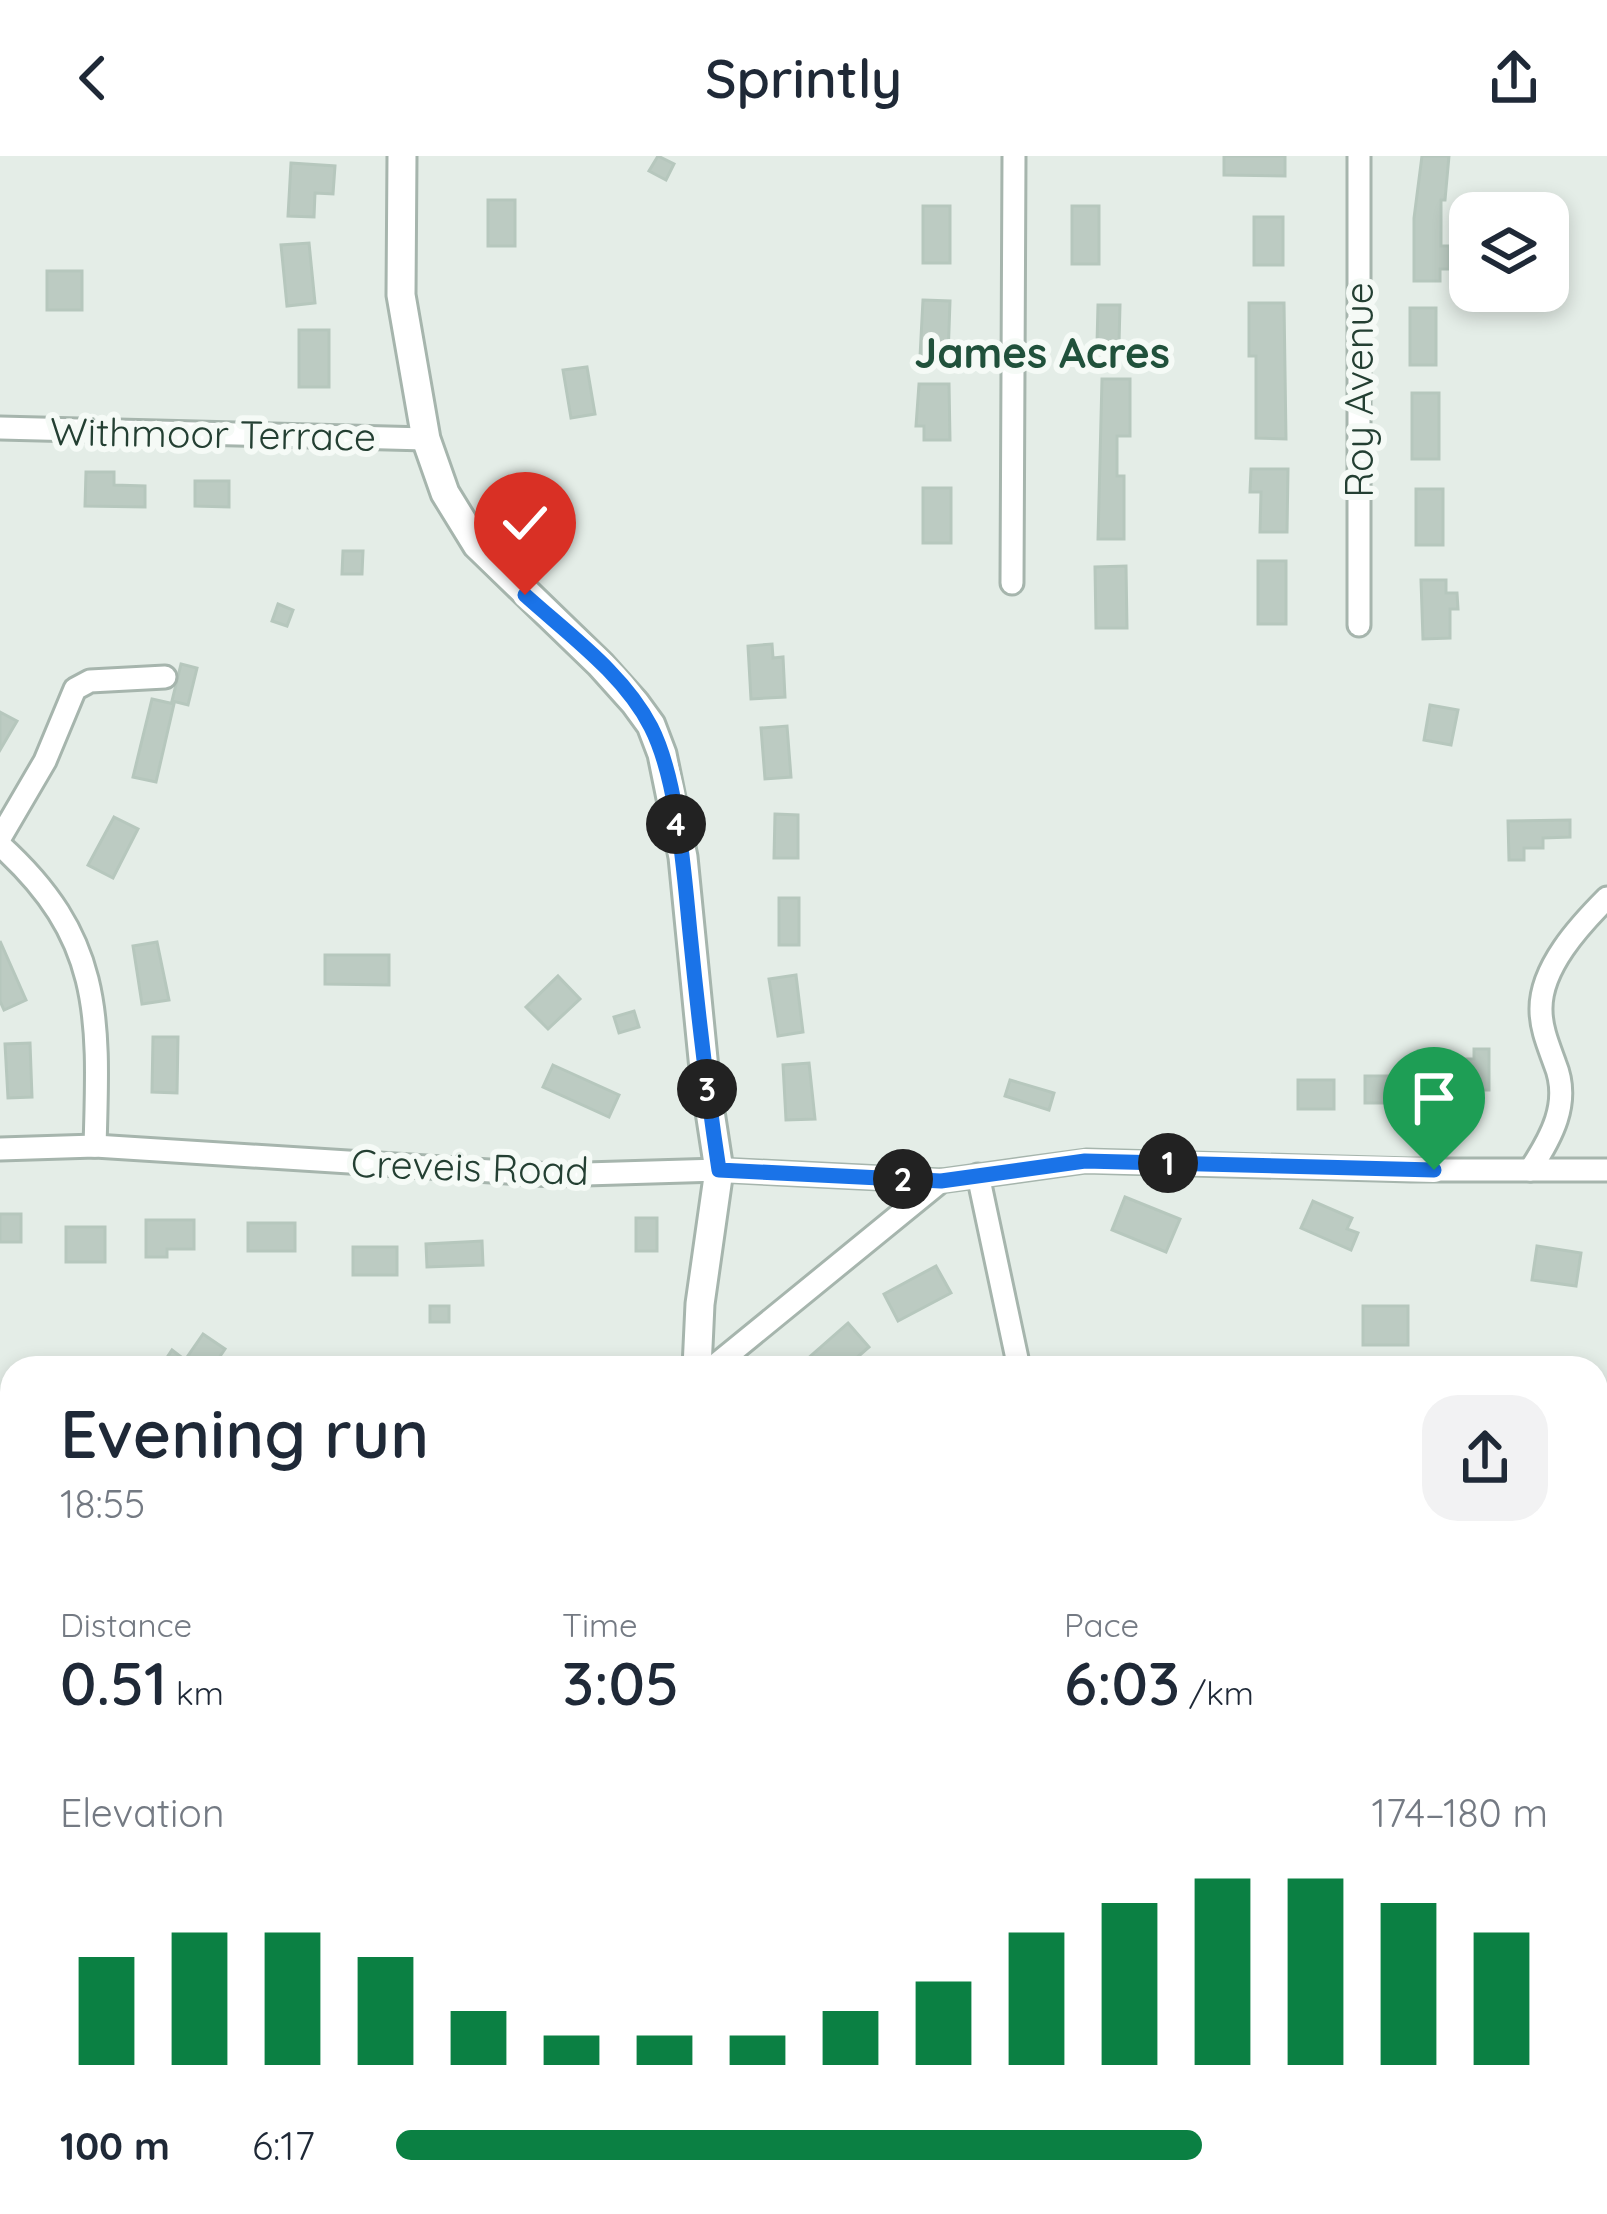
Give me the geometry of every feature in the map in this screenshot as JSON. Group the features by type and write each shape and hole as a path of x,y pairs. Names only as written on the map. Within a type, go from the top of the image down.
{"street":[{"path":"402,156 401,295 426,439 445,493 477,545 600,664 643,714 662,754 682,857 719,1170 698,1356"},
{"path":"1012,583 1014,156"},
{"name":"Roy Avenue","path":"1359,156 1359,625"},
{"name":"Withmoor Terrace","path":"0,428 426,439"},
{"path":"95,1146 98,1051 82,955 38,879 0,842 45,760 75,689 90,681 165,677"},
{"path":"1530,1170 1551,1137 1561,1100 1557,1068 1544,1034 1542,996 1570,940 1607,898"},
{"name":"Creveis Road","path":"0,1149 95,1146 552,1174 719,1170 941,1181"},
{"path":"727,1356 941,1181 1085,1161 1607,1170"},
{"path":"978,1174 1016,1356"}],"building":[{"path":"658,156 674,164 666,180 649,171"},
{"path":"1224,156 1285,156 1285,176 1224,175"},
{"path":"1422,156 1449,156 1445,200 1441,200 1441,246 1449,246 1449,269 1440,269 1440,281 1414,281 1414,218"},
{"path":"291,163 335,166 333,194 315,193 314,217 288,216"},
{"path":"488,200 515,200 515,246 488,246"},
{"path":"923,206 950,206 950,263 923,263"},
{"path":"1072,206 1099,206 1099,264 1072,264"},
{"path":"1254,217 1283,217 1283,265 1254,265"},
{"path":"309,243 315,303 287,306 281,245"},
{"path":"47,271 82,271 82,310 47,310"},
{"path":"923,300 950,301 948,358 920,357"},
{"path":"1249,303 1284,303 1286,439 1256,438 1256,356 1249,356"},
{"path":"1098,305 1120,305 1119,344 1097,344"},
{"path":"1410,308 1436,308 1436,365 1410,365"},
{"path":"299,330 329,330 329,387 299,387"},
{"path":"587,367 595,414 571,418 563,370"},
{"path":"1102,379 1130,379 1130,436 1117,436 1117,476 1124,476 1124,539 1098,539"},
{"path":"919,384 949,384 950,440 924,440 924,426 916,426"},
{"path":"1412,393 1439,393 1439,459 1412,459"},
{"path":"1251,469 1288,469 1287,532 1260,532 1261,492 1250,492"},
{"path":"86,472 114,472 114,485 145,486 145,507 85,506"},
{"path":"195,481 229,481 229,507 195,506"},
{"path":"923,488 951,488 951,543 923,543"},
{"path":"1416,489 1443,489 1443,545 1416,545"},
{"path":"343,551 363,551 362,574 342,574"},
{"path":"1258,561 1286,561 1286,624 1258,624"},
{"path":"1126,566 1127,628 1096,628 1095,567"},
{"path":"1421,580 1446,580 1446,593 1457,593 1458,609 1450,609 1450,638 1423,639"},
{"path":"278,604 293,610 287,626 272,621"},
{"path":"772,644 773,658 783,657 785,697 751,699 748,646"},
{"path":"181,664 197,668 188,705 172,701"},
{"path":"152,699 174,704 156,782 133,777"},
{"path":"1430,705 1458,710 1451,745 1424,740"},
{"path":"0,712 17,721 0,750"},
{"path":"787,726 791,777 765,779 761,728"},
{"path":"775,814 798,815 798,858 774,858"},
{"path":"114,817 138,829 113,878 88,865"},
{"path":"1570,820 1570,837 1543,838 1543,848 1524,848 1524,860 1509,860 1508,821"},
{"path":"779,898 799,898 799,945 779,945"},
{"path":"0,941 26,1000 4,1010 0,1001"},
{"path":"157,942 169,1000 142,1004 133,946"},
{"path":"325,955 389,955 389,985 325,984"},
{"path":"796,975 803,1032 778,1036 769,979"},
{"path":"558,976 580,999 548,1029 526,1007"},
{"path":"634,1011 639,1027 619,1033 614,1017"},
{"path":"153,1037 178,1037 177,1093 152,1092"},
{"path":"30,1043 32,1097 8,1098 5,1044"},
{"path":"1474,1049 1489,1049 1489,1090 1455,1090 1455,1059 1474,1059"},
{"path":"809,1063 815,1119 786,1120 783,1065"},
{"path":"553,1065 619,1095 609,1117 543,1087"},
{"path":"1365,1076 1408,1076 1408,1103 1365,1103"},
{"path":"1010,1080 1054,1093 1049,1110 1005,1096"},
{"path":"1298,1080 1334,1080 1334,1109 1298,1109"},
{"path":"1125,1197 1180,1219 1166,1252 1112,1230"},
{"path":"1313,1201 1352,1218 1347,1229 1358,1233 1351,1250 1301,1228"},
{"path":"0,1214 21,1214 21,1242 0,1242"},
{"path":"636,1218 657,1218 657,1251 636,1251"},
{"path":"146,1220 194,1220 194,1249 167,1249 167,1257 146,1257"},
{"path":"248,1223 295,1223 295,1251 248,1251"},
{"path":"66,1227 105,1227 105,1262 66,1262"},
{"path":"482,1241 483,1265 427,1267 426,1244"},
{"path":"1537,1246 1581,1253 1576,1286 1532,1280"},
{"path":"353,1247 397,1247 397,1275 353,1275"},
{"path":"936,1266 951,1293 898,1321 884,1294"},
{"path":"430,1306 449,1306 449,1322 430,1322"},
{"path":"1363,1306 1408,1306 1408,1345 1363,1345"},
{"path":"848,1323 869,1347 859,1356 811,1356"},
{"path":"203,1334 225,1349 220,1356 188,1356"}],"district":[{"name":"James Acres","path":"1042,353"}],"route":[{"path":"525,595 635,703 651,725 662,754 682,857 719,1170 941,1181 1085,1161 1434,1170"}]}
